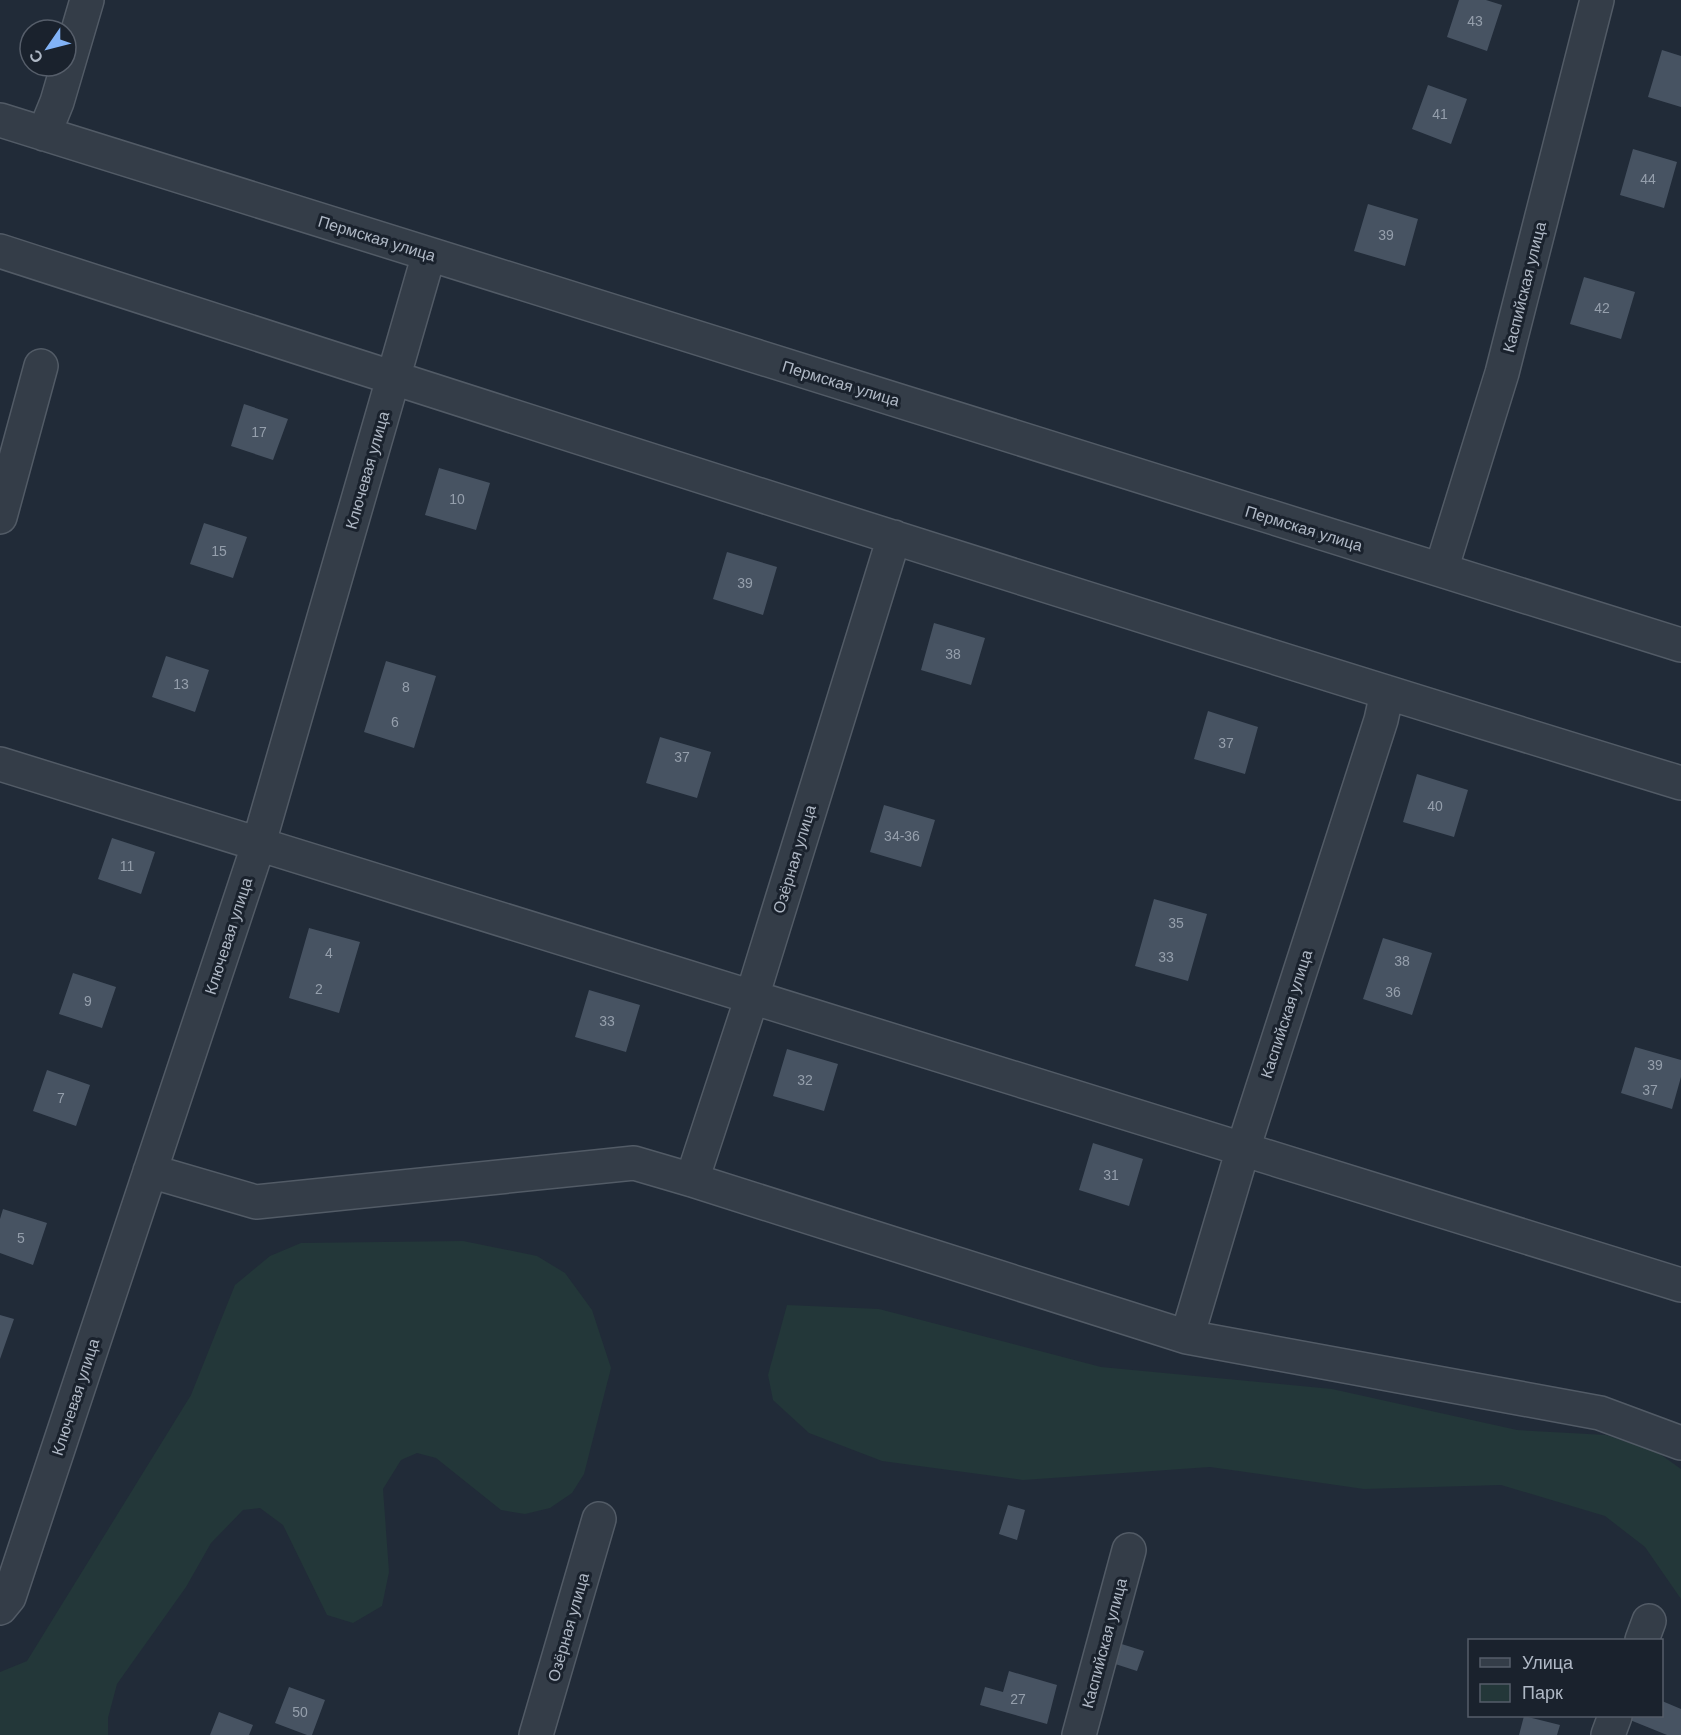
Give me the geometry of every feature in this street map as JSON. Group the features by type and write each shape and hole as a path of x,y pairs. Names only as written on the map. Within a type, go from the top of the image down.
{"street":[{"path":"44,134 57,102 87,0"},
{"name":"Каспийская улица","path":"1442,570 1502,374 1597,0"},
{"name":"Пермская улица","path":"0,120 1681,645"},
{"path":"0,251 894,537 1387,693 1681,783"},
{"name":"Ключевая улица","path":"3,1599 150,1171 258,846 429,254"},
{"path":"0,517 41,366"},
{"name":"Озёрная улица","path":"692,1180 752,997 894,537"},
{"name":"Каспийская улица","path":"1187,1336 1243,1149 1381,720 1387,693"},
{"path":"0,764 258,846 1681,1285"},
{"path":"150,1171 256,1202 634,1163 1187,1336 1600,1413 1681,1443"},
{"name":"Озёрная улица","path":"537,1735 599,1519"},
{"name":"Каспийская улица","path":"1078,1735 1129,1550"},
{"path":"1608,1735 1615,1717"}],"green space":[{"path":"463,1241 537,1256 565,1273 592,1310 611,1368 584,1474 572,1493 550,1508 525,1514 501,1510 436,1458 417,1453 401,1460 383,1489 389,1572 382,1606 353,1623 327,1615 283,1525 260,1508 243,1510 211,1543 186,1587 117,1684 108,1718 108,1735 0,1735 0,1672 27,1661 191,1395 235,1285 270,1256 301,1243"},
{"path":"787,1305 879,1309 1101,1367 1332,1389 1517,1430 1606,1435 1657,1452 1681,1469 1681,1599 1645,1547 1605,1516 1501,1485 1364,1489 1210,1467 1023,1480 882,1461 809,1433 773,1400 768,1375"}],"building":[{"path":"1459,0 1486,0 1502,5 1487,51 1447,37"},
{"path":"1662,50 1681,56 1681,107 1648,97"},
{"path":"1428,85 1467,99 1451,144 1412,129"},
{"path":"1633,149 1677,162 1664,208 1620,195"},
{"path":"1368,204 1418,219 1405,266 1354,251"},
{"path":"1584,277 1635,292 1621,339 1570,324"},
{"path":"244,404 288,419 273,460 231,446"},
{"path":"439,468 490,483 476,530 425,515"},
{"path":"204,523 247,537 233,578 190,564"},
{"path":"727,552 777,567 763,615 713,599"},
{"path":"934,623 985,638 971,685 921,670"},
{"path":"166,656 209,670 195,712 152,697"},
{"path":"386,661 436,676 414,748 364,732"},
{"path":"1208,711 1258,727 1245,774 1194,759"},
{"path":"660,737 711,752 697,798 646,783"},
{"path":"1417,774 1468,790 1454,837 1403,822"},
{"path":"884,805 935,820 921,867 870,852"},
{"path":"112,838 155,852 141,894 98,879"},
{"path":"1154,899 1207,914 1188,981 1135,966"},
{"path":"309,928 360,942 339,1013 289,998"},
{"path":"1383,938 1432,953 1412,1015 1363,999"},
{"path":"73,973 116,987 102,1028 59,1014"},
{"path":"589,990 640,1005 626,1052 575,1037"},
{"path":"1635,1047 1681,1060 1681,1077 1672,1109 1621,1093"},
{"path":"787,1049 838,1064 824,1111 773,1096"},
{"path":"47,1070 90,1085 76,1126 33,1111"},
{"path":"1093,1143 1143,1159 1129,1206 1079,1190"},
{"path":"3,1209 47,1223 33,1265 0,1253 0,1219"},
{"path":"0,1315 14,1319 0,1359"},
{"path":"1008,1505 1025,1510 1017,1540 999,1534"},
{"path":"1112,1641 1144,1651 1137,1671 1106,1661"},
{"path":"1009,1671 1057,1685 1047,1724 980,1705 985,1687 1003,1692"},
{"path":"289,1687 325,1700 312,1735 275,1723"},
{"path":"1663,1701 1681,1709 1681,1735 1667,1735 1630,1720 1632,1717 1663,1717"},
{"path":"219,1712 253,1725 249,1735 210,1735"},
{"path":"1524,1717 1560,1725 1557,1735 1519,1735"}]}
